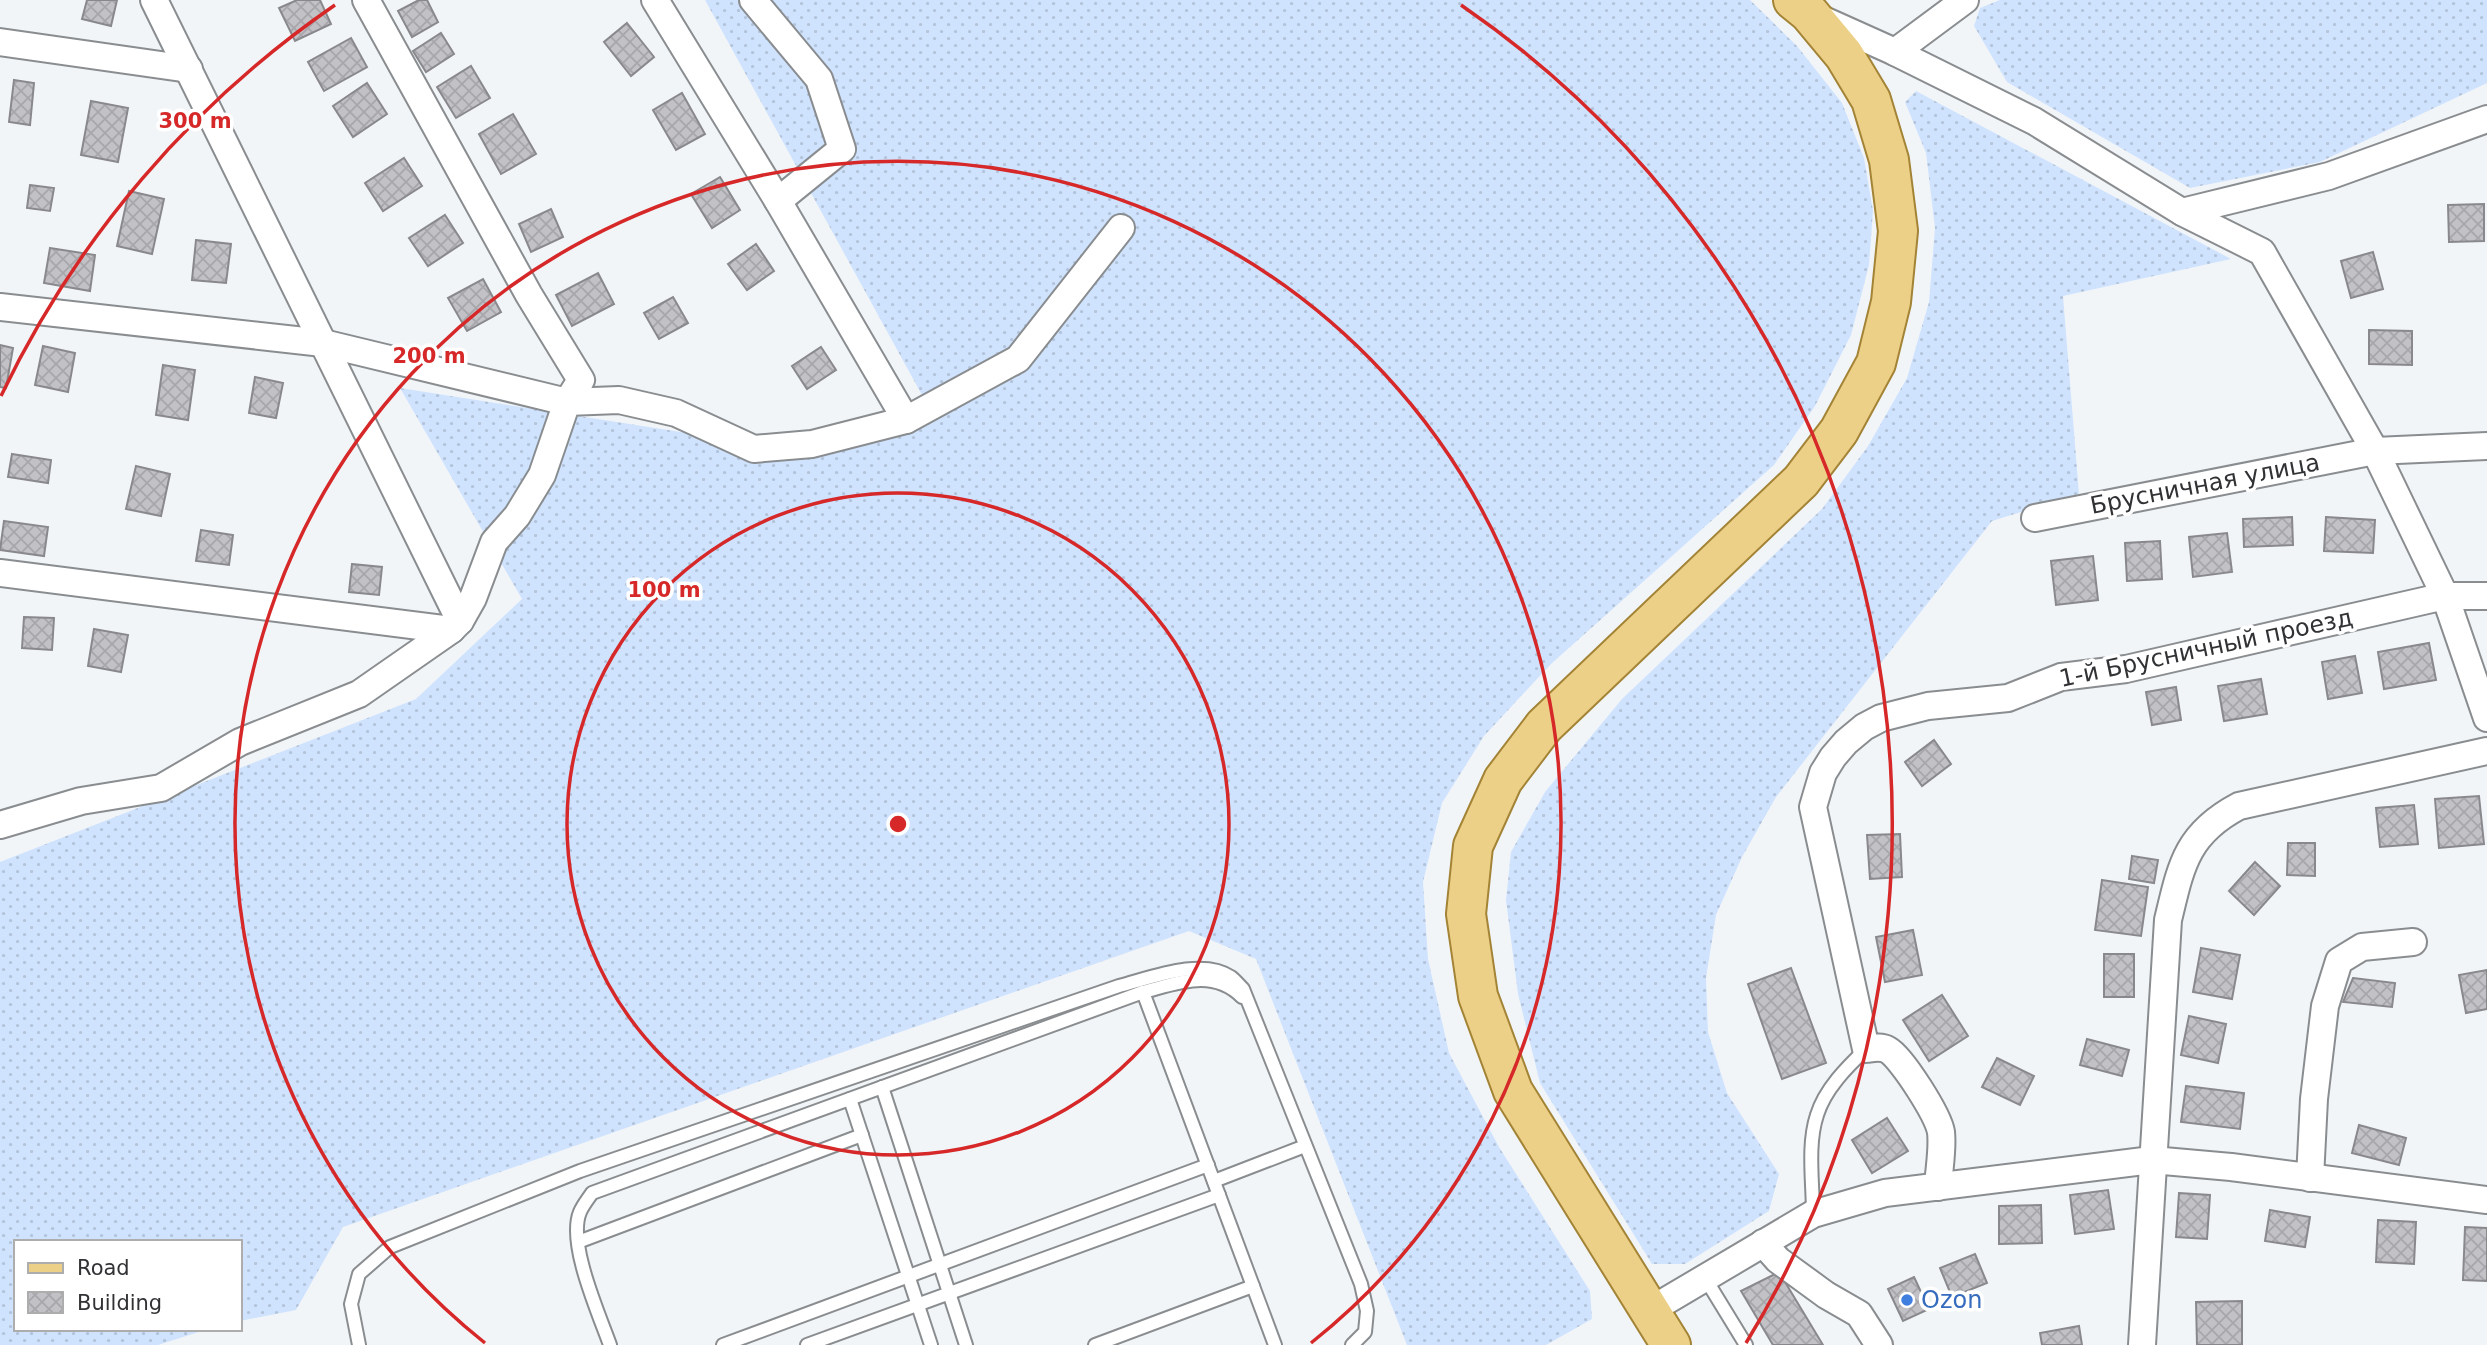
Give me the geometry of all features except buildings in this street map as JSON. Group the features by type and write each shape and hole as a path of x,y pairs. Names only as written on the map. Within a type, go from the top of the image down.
{"main road":[{"path":"1671,1345 1513,1091 1478,996 1466,914 1473,846 1503,780 1544,726 1801,481 1839,431 1876,363 1891,302 1898,231 1889,160 1871,100 1844,55 1801,7"}],"street":[{"path":"154,0 323,343 455,626"},
{"path":"0,825 81,801 161,788 240,743 359,694 455,626 473,598 494,542 517,516 542,475 567,402 581,380 529,295 366,0"},
{"path":"654,0 778,201 906,419"},
{"path":"754,0 820,79 842,149 778,201"},
{"path":"1895,52 1965,0"},
{"path":"1801,7 2034,121 2182,212 2262,252 2375,451 2445,596 2487,718"},
{"path":"0,42 189,69"},
{"path":"2182,212 2329,176 2487,119"},
{"path":"0,307 323,343 567,402 618,400 676,413 754,449 812,444 906,419 1018,359 1121,228"},
{"name":"Брусничная улица","path":"2035,518 2375,451 2487,446"},
{"path":"0,573 455,626"},
{"name":"1-й Брусничный проезд","path":"1866,1049 1813,807 1823,773 1833,757 1864,727 1881,718 1928,706 2008,698 2061,677 2126,669 2445,596 2487,596"},
{"path":"2142,1345 2168,920 2188,851 2204,829 2218,817 2239,806 2487,751"},
{"path":"2310,1178 2314,1099 2325,1006 2339,961 2362,947 2413,942"},
{"path":"1866,1049 1880,1047 1895,1056 1910,1074 1934,1114 1941,1133 1938,1186"},
{"path":"1649,1311 1813,1214 1885,1193 2152,1160 2231,1167 2487,1200"},
{"path":"1763,1243 1778,1260 1826,1295 1858,1314 1879,1345"}],"lane":[{"path":"359,1345 351,1304 359,1274 390,1247 580,1171 1119,986 1180,970 1214,970 1231,977 1243,989 1361,1284 1367,1311 1365,1332 1352,1345"},
{"path":"610,1345 584,1272 578,1242 579,1214 592,1192 1143,992 1196,978 1220,982 1240,995 1254,1017"},
{"path":"1143,992 1275,1345"},
{"path":"1813,1214 1813,1138 1816,1117 1820,1106 1847,1066 1866,1049"},
{"path":"882,1087 966,1345"},
{"path":"850,1099 931,1345"},
{"path":"578,1242 862,1135"},
{"path":"1214,1181 1305,1146"},
{"path":"723,1345 1208,1165"},
{"path":"807,1345 1219,1195"},
{"path":"1705,1278 1746,1345"},
{"path":"1095,1345 1253,1286"}],"shaded area":[{"path":"705,0 1750,0 1797,46 1842,103 1864,158 1873,211 1869,265 1851,335 1815,406 1774,465 1551,664 1484,736 1442,803 1423,882 1428,959 1449,1053 1499,1147 1590,1291 1592,1319 1546,1345 1407,1345 1256,959 1189,931 343,1227 296,1310 242,1321 242,1240 14,1240 14,1331 202,1331 158,1345 0,1345 0,862 416,699 522,599 400,388 828,455 928,406"},
{"path":"2000,0 2487,0 2487,83 2320,162 2190,188 2007,82 1974,26 1980,8"},
{"path":"1916,91 2231,259 2063,296 2079,494 1992,521 1776,797 1742,857 1716,915 1706,978 1708,1032 1727,1093 1779,1174 1769,1211 1685,1264 1652,1264 1540,1083 1518,994 1506,900 1511,852 1545,792 1622,699 1822,509 1868,446 1907,378 1929,302 1935,228 1926,153 1905,102"}],"place":[{"name":"Ozon","path":"1907,1300"}]}
